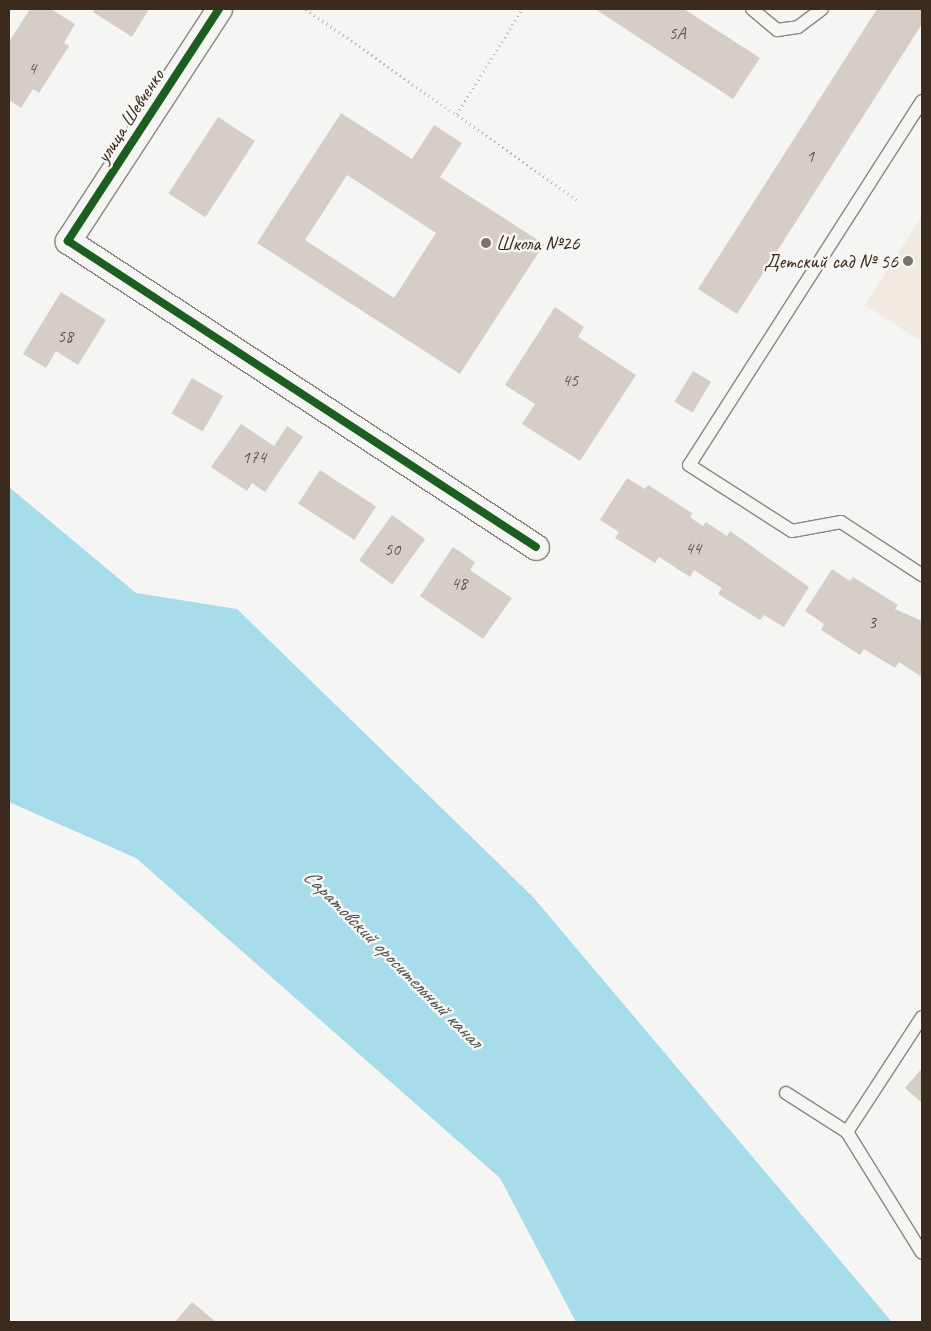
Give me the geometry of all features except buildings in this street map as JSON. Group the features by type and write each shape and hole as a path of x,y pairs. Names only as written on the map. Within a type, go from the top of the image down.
{"street":[{"name":"улица Шевченко","path":"219,9 68,241 536,547"}],"lane":[{"path":"752,9 777,30 798,27 822,9"},
{"path":"922,101 689,465 792,531 841,522 922,575"},
{"path":"847,1132 922,1017"},
{"path":"786,1093 847,1132 922,1253"}],"path":[{"path":"306,9 578,200"},
{"path":"457,114 522,9"}],"shaded area":[{"name":"Детский сад № 56","path":"922,216 922,342 865,305"}],"water":[{"name":"Саратовский оросительный канал","path":"9,487 136,593 237,609 533,897 892,1322 576,1322 500,1178 136,858 9,802"}],"cycle path":[{"path":"219,9 68,241 536,547"}],"place":[{"name":"Школа №26","path":"486,243"},
{"name":"Детский сад № 56","path":"908,261"}]}
